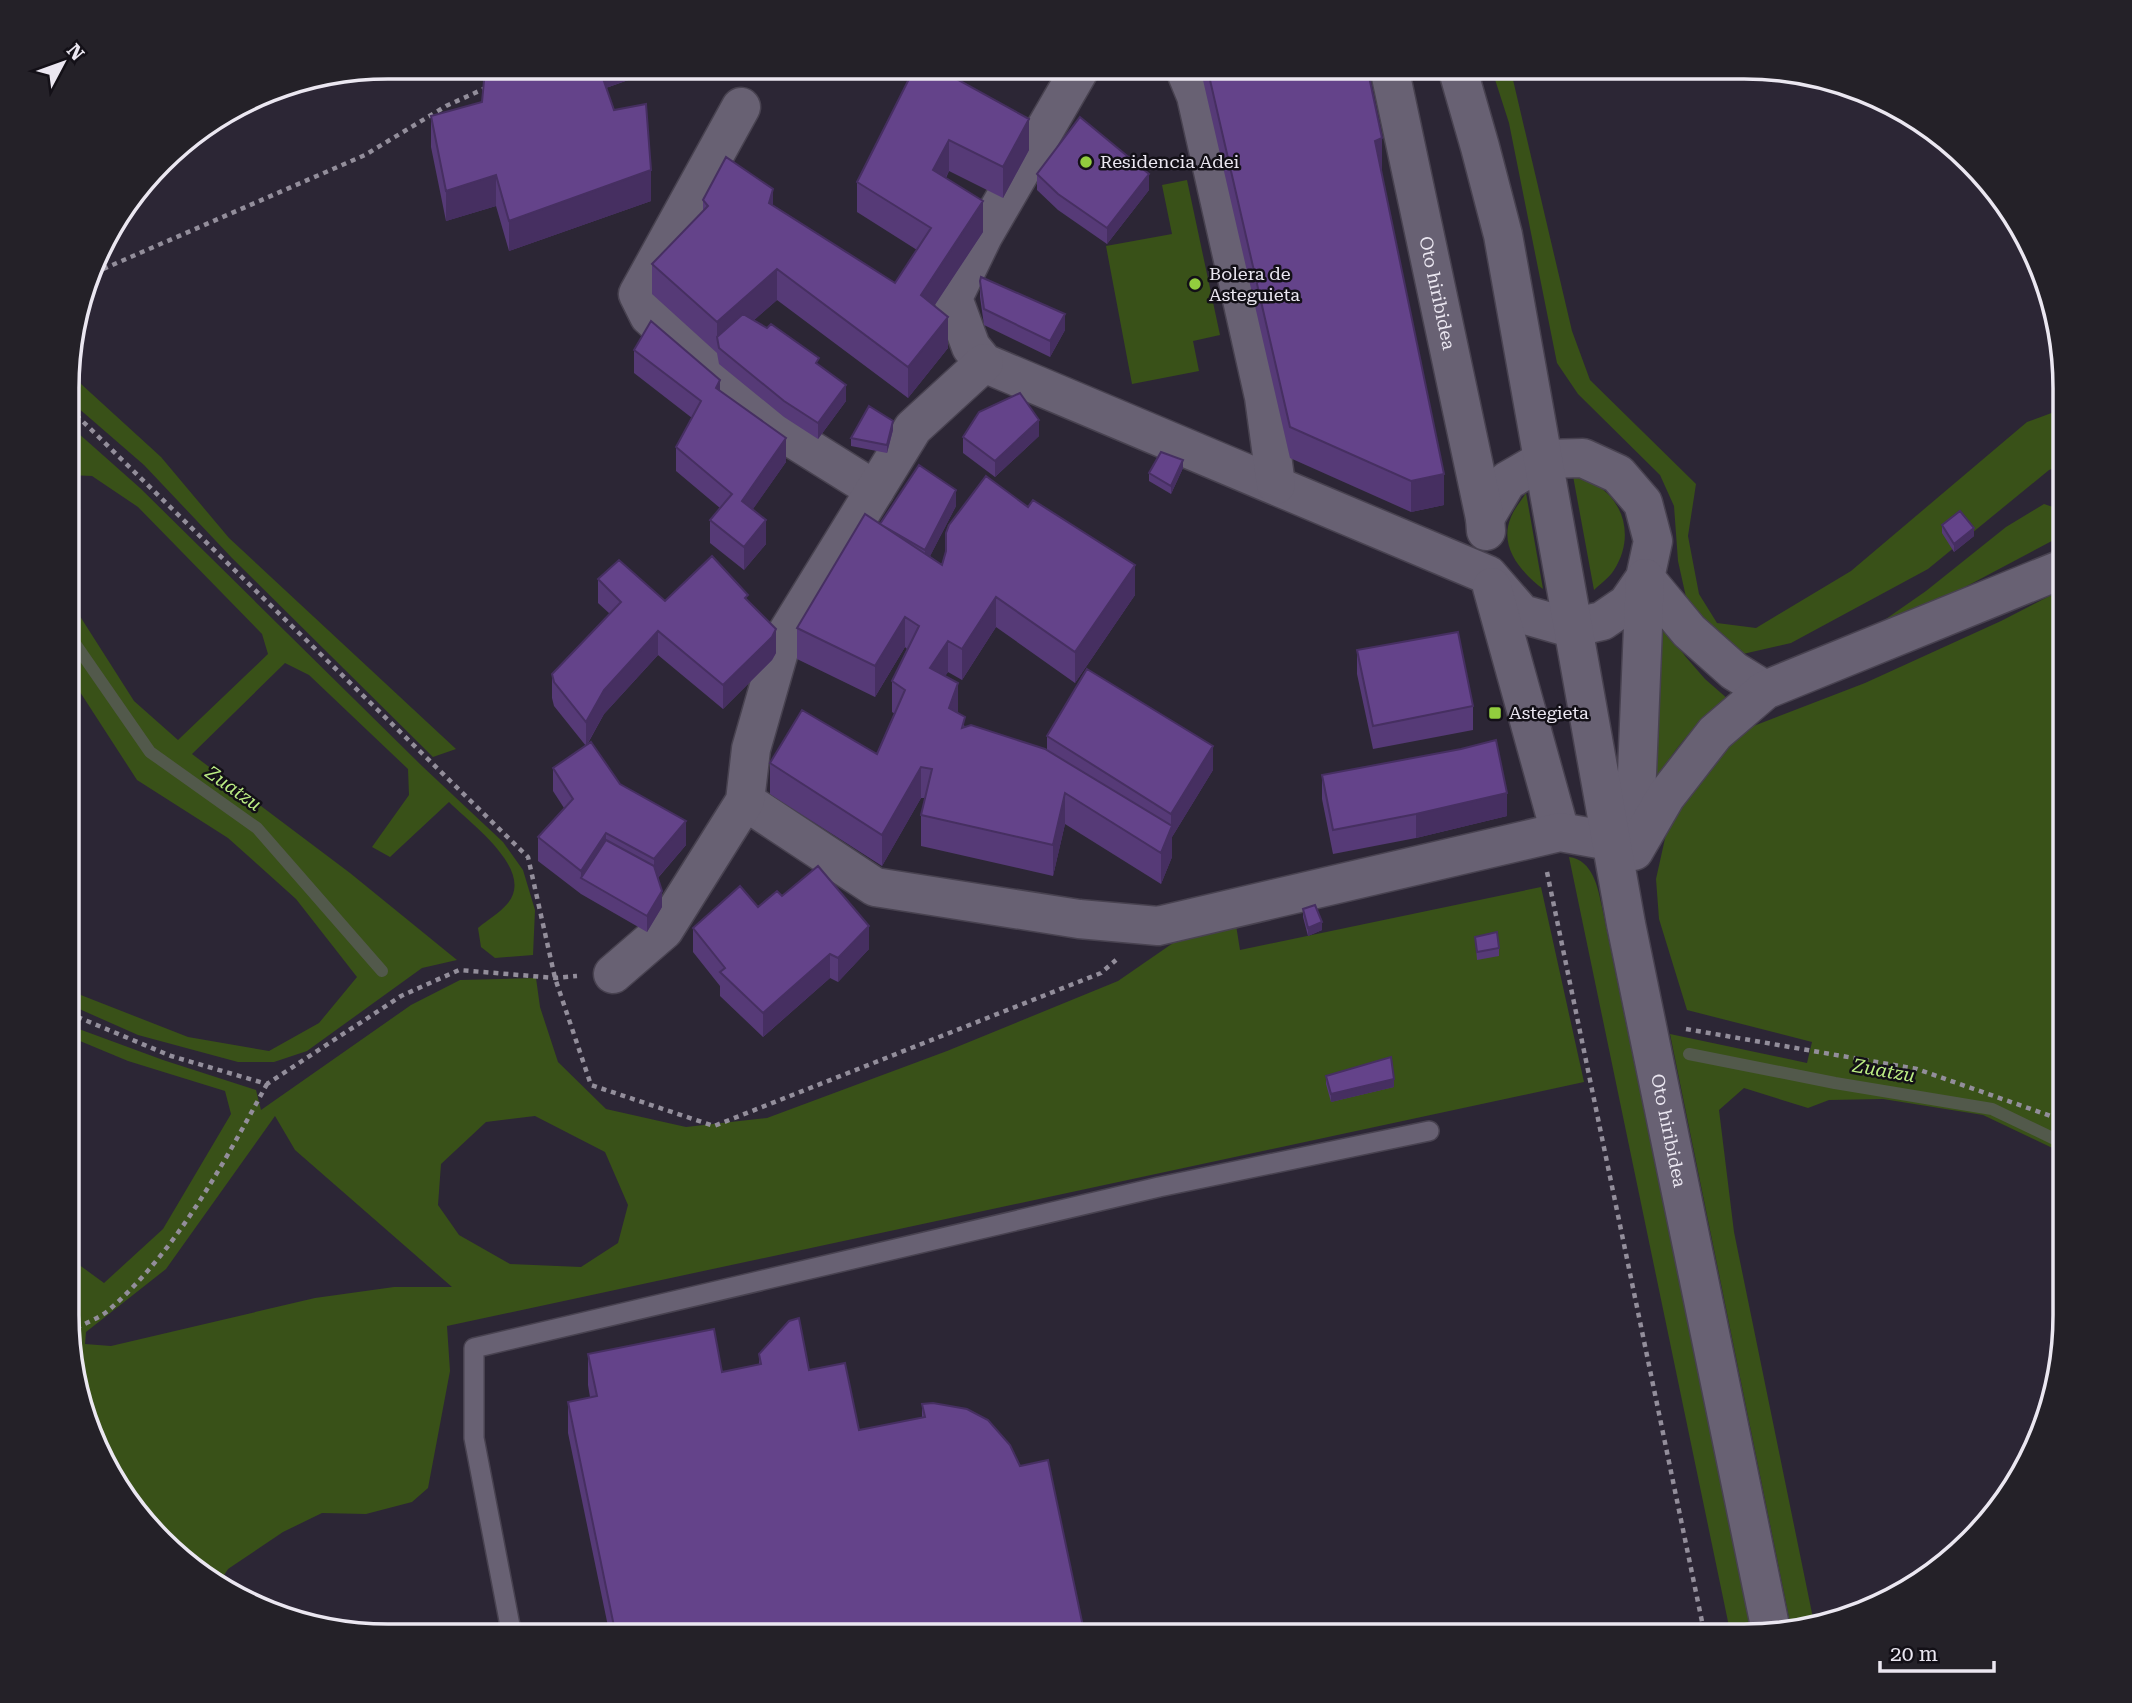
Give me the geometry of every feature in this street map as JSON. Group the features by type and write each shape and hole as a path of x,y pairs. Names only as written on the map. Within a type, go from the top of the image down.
{"street":[{"path":"1075,79 983,236 953,298 971,347 984,363 1488,575 1522,614 1572,628 1602,621 1627,604 1645,578"},
{"path":"1189,79 1196,96 1264,397 1276,485"},
{"name":"Oto hiribidea","path":"1392,79 1485,518 1488,575 1560,832"},
{"name":"Oto hiribidea","path":"1460,79 1503,235 1545,459 1572,628 1622,846 1626,924 1769,1623"},
{"path":"741,107 638,294 649,316 768,423 875,489"},
{"path":"613,974 664,930 745,801 751,749 782,641 913,428 984,363"},
{"path":"1485,518 1507,481 1545,459 1583,458 1618,474 1643,503 1653,541 1645,578 1622,846"},
{"path":"1622,846 1666,796 1715,733 1765,690 2053,573"},
{"path":"1645,578 1689,631 1734,671 1765,690"},
{"path":"745,801 876,887 1079,919 1158,926 1560,832 1622,846"}],"lane":[{"path":"510,1624 474,1438 474,1348 1159,1187 1429,1131"}],"path":[{"path":"102,269 365,155 446,106 492,85"},
{"path":"79,418 528,857 555,978 591,1085 714,1126 1101,973 1158,926"},
{"path":"1560,832 1546,870 1703,1624"},
{"path":"79,1326 108,1311 162,1254 210,1187 267,1084 401,996 458,970 555,978 613,974"},
{"path":"79,1018 171,1056 267,1084"},
{"path":"1646,1021 1917,1069 2053,1117"}],"green space":[{"path":"1495,79 1513,79 1572,331 1590,380 1696,484 1688,536 1699,594 1717,623 1756,628 1851,571 2027,422 2053,412 2053,468 1928,569 1791,643 1743,654 1688,606 1678,561 1674,506 1660,475 1578,394 1557,363 1509,123"},
{"path":"1187,180 1220,335 1193,341 1199,371 1132,384 1106,246 1172,234 1162,185"},
{"path":"79,382 161,457 229,538 456,749 433,757 232,558 144,465 79,409"},
{"path":"79,434 140,488 422,766 503,842 523,870 535,910 533,955 495,958 481,947 478,928 508,903 514,890 513,876 497,848 449,802 390,857 372,847 409,795 408,769 309,675 285,663 192,754 350,873 457,960 422,968 307,1051 274,1062 238,1062 138,1035 79,1009 79,994 188,1037 269,1051 319,1023 357,977 296,899 228,838 137,780 79,690 79,615 134,701 178,740 268,654 262,634 138,507 92,476 79,475"},
{"path":"1573,476 1589,481 1613,499 1624,525 1625,540 1621,555 1612,573 1594,590"},
{"path":"1526,493 1543,589 1520,567 1510,549 1508,539 1511,517"},
{"path":"2044,504 2053,507 2053,540 1950,595 1883,621 1926,591 2006,527"},
{"path":"2053,594 2053,1148 1983,1115 1883,1099 1829,1100 1808,1108 1744,1088 1719,1110 1734,1232 1813,1616 1790,1621 1670,1034 1807,1063 1812,1042 1687,1010 1659,919 1656,879 1670,816 1706,758 1751,727 1865,683"},
{"path":"1655,614 1685,656 1705,679 1729,700 1687,736 1656,781"},
{"path":"1569,857 1584,863 1589,869 1600,900 1750,1624 1729,1624"},
{"path":"1541,887 1584,1082 447,1326 450,1371 428,1488 412,1502 366,1514 322,1513 283,1532 228,1569 223,1577 184,1548 155,1519 120,1470 102,1433 89,1395 81,1355 79,1265 104,1283 163,1229 231,1114 225,1091 128,1061 79,1041 79,1029 256,1090 261,1110 411,1005 460,980 536,978 540,1007 558,1062 606,1109 686,1127 767,1118 947,1051 1118,981 1189,932 1236,925 1240,950","holes":["275,1116 295,1150 452,1287 394,1287 315,1298 111,1346 85,1344 86,1332 166,1269","535,1116 605,1152 628,1205 618,1243 581,1267 510,1264 459,1235 438,1205 441,1164 486,1122"]}],"building":[{"path":"484,79 603,79 614,110 646,104 651,170 509,221 496,175 446,191 431,116 482,102"},
{"path":"909,79 957,79 1029,119 1003,167 949,140 933,170 983,201 921,295 948,317 908,367 777,269 717,322 652,264 708,206 703,200 726,157 773,189 769,203 895,283 931,228 857,182"},
{"path":"1210,79 1370,79 1382,138 1375,141 1444,474 1411,481 1290,427"},
{"name":"Residencia Adei","path":"1080,117 1149,174 1107,228 1058,194 1037,174"},
{"path":"981,277 1065,314 1050,341 984,309"},
{"path":"743,314 767,328 771,324 819,358 816,363 846,385 818,423 784,401 719,348 717,337"},
{"path":"651,321 720,380 716,388 786,438 742,501 766,520 744,547 710,520 732,494 676,447 701,401 634,350"},
{"path":"1020,393 1039,420 995,461 963,437 979,412"},
{"path":"869,406 893,421 887,445 851,438"},
{"path":"1161,452 1183,460 1171,486 1149,473"},
{"path":"919,465 956,490 925,550 880,524"},
{"path":"986,476 1028,507 1033,500 1135,565 1075,652 996,597 962,649 948,641 930,668 958,683 949,708 965,717 962,728 971,725 1045,749 1172,826 1161,853 1065,793 1053,845 921,815 932,769 921,767 882,835 770,763 802,710 877,754 905,690 892,681 919,626 905,617 875,666 797,628 865,514 942,565 949,525"},
{"path":"1960,511 1974,528 1954,544 1942,525"},
{"path":"712,556 748,595 745,598 776,629 772,637 723,685 658,631 604,690 586,722 554,682 552,674 621,602 598,579 619,560 665,601"},
{"path":"1458,632 1473,706 1373,726 1357,650"},
{"path":"1087,669 1213,746 1171,814 1047,736"},
{"path":"1496,740 1507,793 1333,830 1322,775"},
{"path":"591,742 620,784 686,821 654,859 606,833 581,871 538,837 573,799 553,768"},
{"path":"606,840 654,866 662,891 647,916 581,878"},
{"path":"818,866 869,926 838,958 830,954 763,1013 720,972 725,968 693,928 740,886 758,907 777,891 782,896"},
{"path":"1315,905 1322,922 1308,928 1303,909"},
{"path":"1497,932 1499,948 1477,952 1475,937"},
{"path":"1391,1057 1394,1079 1331,1094 1326,1076"},
{"path":"799,1318 809,1370 845,1363 859,1430 925,1417 922,1404 933,1403 967,1409 988,1420 1010,1445 1020,1466 1048,1460 1082,1624 614,1624 568,1402 597,1396 588,1354 714,1329 722,1372 761,1364 759,1354 789,1321"}],"waterway":[{"name":"Zuatzu","path":"79,649 150,752 257,828 382,971"},
{"name":"Zuatzu","path":"1689,1054 1835,1083 1992,1109 2053,1138"}],"place":[{"name":"Residencia Adei","path":"1086,162"},
{"name":"Bolera de Asteguieta","path":"1195,284"},
{"name":"Astegieta","path":"1495,713"}]}
